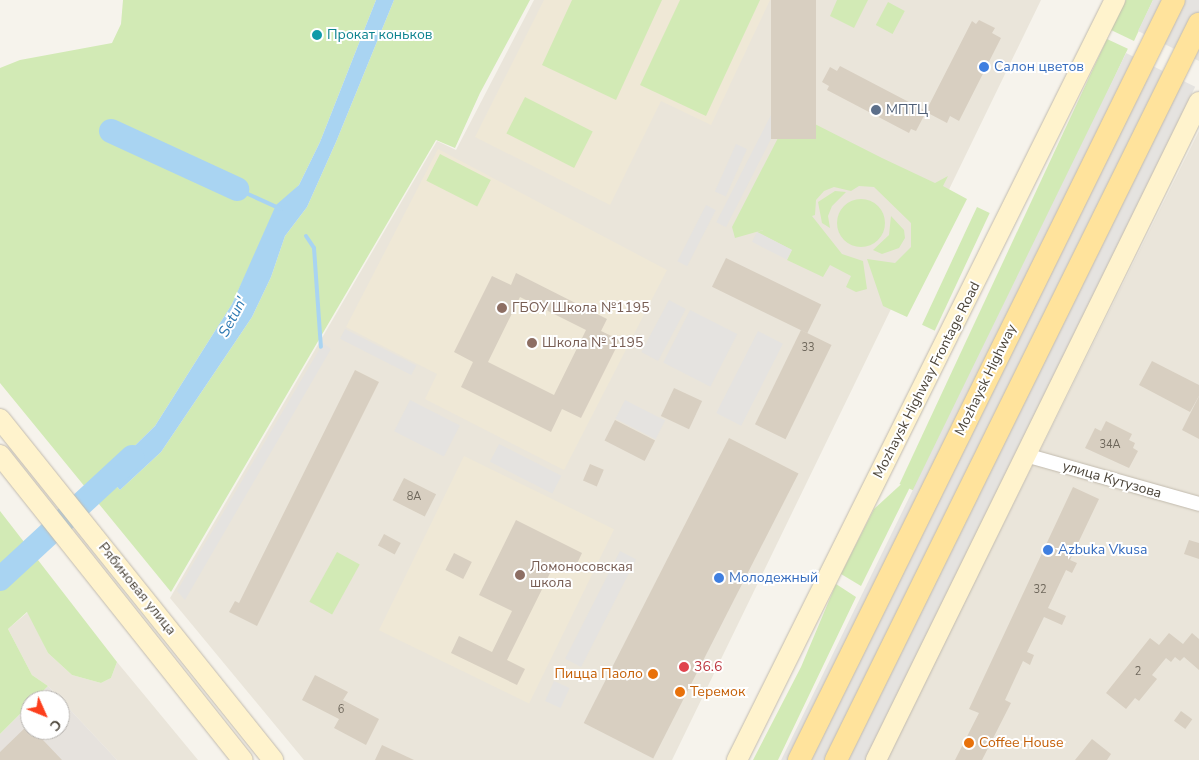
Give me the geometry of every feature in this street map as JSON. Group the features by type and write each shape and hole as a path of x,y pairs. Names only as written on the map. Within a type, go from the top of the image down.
{"main road":[{"name":"Mozhaysk Highway Frontage Road","path":"737,760 1115,0"},
{"name":"Mozhaysk Highway","path":"799,760 1174,0"},
{"path":"836,760 1199,24"},
{"path":"876,760 1199,102"},
{"name":"Рябиновая улица","path":"0,419 273,760"},
{"name":"Рябиновая улица","path":"0,454 243,760"}],"street":[{"name":"улица Кутузова","path":"1025,455 1199,504"}],"shaded area":[{"path":"534,0 1041,0 672,760 304,760 170,598 437,141 456,150"},
{"path":"544,0 770,0 711,125 661,101 610,205 475,137"},
{"path":"1153,0 1199,0 1199,61 1138,31"},
{"path":"1126,53 1195,87 867,760 781,760"},
{"path":"778,101 788,106 726,227 716,222"},
{"path":"1199,131 1199,760 886,760"},
{"path":"736,144 747,149 726,196 715,192"},
{"name":"ГБОУ Школа №1195","path":"438,149 667,270 564,470 425,399 437,374 346,327"},
{"path":"706,205 716,210 687,266 677,261"},
{"path":"757,232 792,250 787,260 752,242"},
{"path":"669,300 686,309 658,361 641,352"},
{"path":"690,310 737,334 710,387 663,363"},
{"path":"345,329 416,365 411,375 340,339"},
{"path":"758,331 783,344 741,426 716,413"},
{"path":"323,343 331,349 185,600 177,591"},
{"path":"410,400 460,425 444,457 394,431"},
{"path":"625,400 665,420 656,439 615,419"},
{"path":"499,444 561,476 552,494 490,462"},
{"path":"464,456 614,529 529,704 379,630"},
{"path":"620,551 636,559 581,667 565,659"},
{"path":"28,612 48,653 72,675 101,683 111,678 117,662 198,760 117,760 70,710 70,690 52,690 32,675 8,629"},
{"path":"554,681 570,688 561,708 545,701"},
{"path":"70,710 117,760 0,760 0,734 20,714 20,740 70,740"}],"green space":[{"path":"123,0 376,0 320,142 299,185 276,209 232,304 155,426 106,474 120,490 161,452 252,317 271,277 285,236 307,207 336,142 394,0 530,0 480,93 455,148 436,140 171,592 0,383 0,68 20,60 112,43 121,24"},
{"path":"572,0 662,0 616,100 542,65"},
{"path":"680,0 760,0 706,116 640,85"},
{"path":"837,0 868,0 854,28 830,16"},
{"path":"1126,0 1153,0 1134,41 1111,30"},
{"path":"888,2 905,11 893,34 876,25"},
{"path":"1107,39 1128,49 920,494 899,484"},
{"path":"525,97 593,132 574,168 506,134"},
{"path":"795,105 799,116 935,183 948,176 943,186 967,199 907,317 883,306 867,259 895,263 911,247 911,223 874,187 859,186 851,191 834,187 824,191 816,200 815,215 812,216 842,254 863,261 867,289 856,292 846,287 851,276 830,265 823,277 787,260 792,250 757,232 767,229 735,238 732,227"},
{"path":"440,154 491,180 477,207 426,181"},
{"path":"835,191 846,192 832,206 828,216 830,228 822,223 818,202"},
{"path":"856,199 866,199 875,203 881,209 884,214 884,232 875,243 866,247 856,247 847,243 841,237 837,228 837,218 841,209 847,203"},
{"path":"977,207 990,213 935,331 922,325"},
{"path":"891,216 904,230 905,238 899,248 882,254 873,250 889,235"},
{"path":"920,467 861,586 841,574 874,509"},
{"path":"0,511 117,662 111,678 101,683 72,675 48,653 27,612 8,629 32,675 48,686 44,690 20,690 20,714 0,734"},
{"path":"337,552 360,565 332,614 309,602"},
{"path":"836,584 856,597 778,760 753,760 801,667"}],"water":[{"path":"376,0 394,0 336,142 307,207 285,236 271,277 252,317 161,452 120,490 106,474 155,426 232,304 276,205 299,185 320,142"}],"building":[{"path":"771,0 816,0 816,139 771,139"},
{"path":"979,20 995,28 992,33 1001,38 959,121 950,116 947,123 926,112 916,131 911,129 909,133 827,90 829,86 822,82 830,67 837,71 840,66 926,111 972,21 976,24"},
{"path":"726,258 821,304 807,333 712,287"},
{"path":"516,273 607,319 601,331 620,340 581,418 562,409 551,432 461,387 473,362 454,352 492,276 511,285","holes":["520,297 586,330 554,395 488,362"]},
{"path":"801,330 832,345 786,439 755,424"},
{"path":"1152,361 1199,385 1199,396 1190,412 1139,385"},
{"path":"355,370 379,382 257,626 229,612 235,601 239,603"},
{"path":"674,388 702,401 689,429 661,416"},
{"path":"1199,396 1199,439 1182,430"},
{"path":"615,420 655,440 645,461 605,440"},
{"path":"1106,421 1132,434 1129,440 1135,443 1133,448 1138,451 1129,468 1085,448 1095,428 1101,431"},
{"name":"Молодежный","path":"729,438 798,473 653,759 584,723"},
{"path":"590,464 604,470 597,486 583,481"},
{"path":"404,478 436,494 425,517 393,500"},
{"path":"1073,487 1099,499 1070,560 1077,563 1072,573 1066,570 1048,608 1066,616 1062,625 1044,617 1027,652 1034,655 1030,665 1023,661 1005,700 1011,703 982,760 955,760 979,713 969,709"},
{"path":"516,520 582,553 574,570 556,561 507,660 525,669 517,685 451,653 459,636 492,652 512,611 479,595"},
{"path":"384,534 401,543 395,554 378,545"},
{"path":"1189,540 1199,543 1199,559 1184,554"},
{"path":"454,553 472,562 463,579 445,570"},
{"path":"1169,633 1183,644 1192,633 1199,639 1199,670 1184,657 1180,661 1175,657 1171,662 1166,658 1152,675 1157,679 1139,701 1135,698 1126,709 1106,693 1150,638 1159,645"},
{"path":"315,675 348,692 343,700 379,719 366,745 334,728 339,719 302,700"},
{"path":"1181,711 1192,719 1185,729 1174,721"},
{"path":"20,733 20,740 43,740 62,760 0,760 0,752"},
{"path":"1092,739 1111,754 1107,760 1075,760"},
{"path":"382,745 414,760 375,760"}],"waterway":[{"path":"111,131 237,189"},
{"path":"237,189 281,209"},
{"path":"306,236 314,248 321,347"},
{"name":"Setun'","path":"0,579 132,457"}],"place":[{"name":"Прокат коньков","path":"317,35"},
{"name":"Салон цветов","path":"984,67"},
{"name":"МПТЦ","path":"876,110"},
{"name":"ГБОУ Школа №1195","path":"502,308"},
{"name":"Школа № 1195","path":"532,343"},
{"name":"Azbuka Vkusa","path":"1048,550"},
{"name":"Ломоносовская школа","path":"520,575"},
{"name":"Молодежный","path":"719,578"},
{"name":"36.6","path":"684,667"},
{"name":"Пицца Паоло","path":"653,674"},
{"name":"Теремок","path":"680,692"},
{"name":"Coffee House","path":"969,743"}]}
